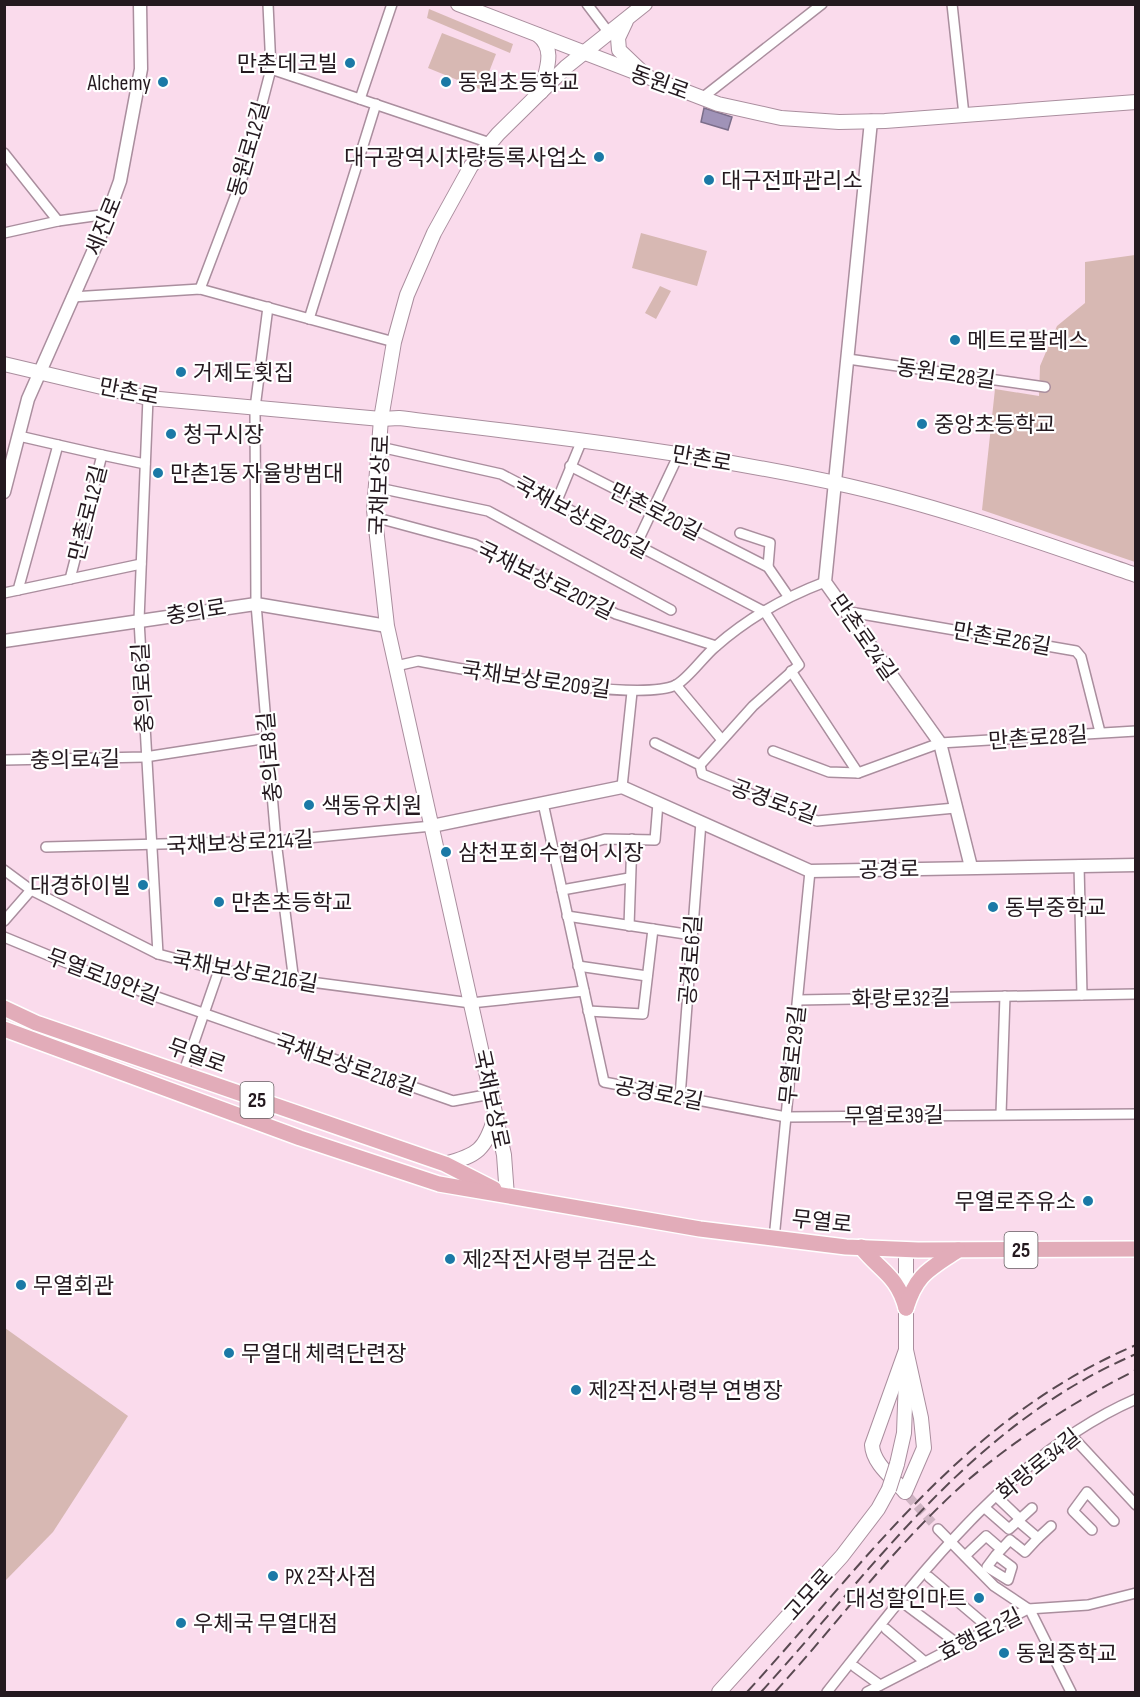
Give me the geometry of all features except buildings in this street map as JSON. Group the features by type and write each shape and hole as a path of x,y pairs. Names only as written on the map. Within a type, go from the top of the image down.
{"main road":[{"name":"동원로","path":"458,4 702,98 781,117 871,121 1136,102"},
{"name":"국채보상로","path":"507,1196 504,1155 387,626 374,517 374,487 381,419 394,342 407,295 434,233 471,166 490,143 540,93 583,53 645,4"},
{"path":"627,19 618,38 619,50 625,58 652,79"},
{"path":"536,34 548,47 549,55 540,93"},
{"name":"만촌로","path":"4,364 148,398 381,419 399,418 679,454 836,484 984,524 1136,575"},
{"name":"무열로","path":"4,1008 36,1023 445,1164 507,1196"},
{"name":"무열로","path":"4,1029 359,1158 439,1184 774,1239 906,1249 1136,1249"},
{"path":"445,1164 464,1159 483,1147 495,1115"},
{"path":"861,1247 900,1288 906,1308"},
{"path":"906,1249 906,1350 921,1419 924,1449 906,1494 872,1454 872,1445 906,1350"},
{"path":"906,1308 913,1287 920,1276 958,1250"},
{"name":"고모로","path":"719,1692 842,1556 878,1509 889,1489 904,1432 906,1350"}],"street":[{"name":"세진로","path":"4,492 8,464 19,436 28,399 120,181 141,69 140,4"},
{"name":"동원로12길","path":"200,289 244,173 271,69 267,4"},
{"path":"360,99 392,4"},
{"path":"587,4 609,33"},
{"path":"702,98 822,4"},
{"path":"952,4 964,115"},
{"path":"271,69 490,143"},
{"path":"309,319 376,104"},
{"path":"836,484 871,121"},
{"path":"4,153 58,221"},
{"path":"4,233 58,221 108,214"},
{"path":"72,297 200,289 394,342"},
{"path":"255,408 268,308"},
{"name":"동원로28길","path":"848,359 1045,387"},
{"name":"만촌로12길","path":"139,620 148,398"},
{"name":"충의로8길","path":"255,408 256,604 276,841 294,982"},
{"path":"19,436 102,455"},
{"path":"555,503 582,440"},
{"path":"18,590 58,445"},
{"name":"국채보상로205길","path":"389,448 501,474 765,612"},
{"path":"636,545 679,454"},
{"name":"만촌로12길","path":"70,579 102,455 145,464"},
{"name":"만촌로20길","path":"570,466 768,567 788,596"},
{"name":"만촌로24길","path":"836,484 825,582 940,743 971,867"},
{"name":"국채보상로207길","path":"374,487 488,511 671,610"},
{"name":"국채보상로207길","path":"374,517 474,544 616,614 716,646"},
{"name":"만촌로20길","path":"740,533 770,543 768,567"},
{"path":"4,593 141,564"},
{"path":"722,740 676,685 716,646 788,596 825,582"},
{"name":"충의로","path":"4,641 256,604 387,626"},
{"name":"만촌로26길","path":"844,611 1076,651 1081,657 1100,732"},
{"path":"765,612 799,665 791,671 858,773"},
{"name":"충의로6길","path":"139,620 150,846 158,954"},
{"name":"국채보상로209길","path":"396,666 418,661 632,692 676,685"},
{"name":"공경로5길","path":"700,765 753,706 791,671"},
{"path":"432,826 622,787 632,692"},
{"name":"만촌로28길","path":"940,743 1136,731"},
{"name":"충의로6길","path":"145,757 268,738"},
{"name":"공경로5길","path":"655,743 700,765"},
{"path":"773,751 830,772 858,773 940,743"},
{"name":"충의로4길","path":"4,760 145,757"},
{"name":"공경로5길","path":"700,765 702,774 817,821 956,808"},
{"name":"공경로","path":"622,787 810,871 1136,865"},
{"name":"공경로2길","path":"543,803 604,1082 786,1117"},
{"path":"554,853 605,839 655,840 658,803"},
{"name":"공경로6길","path":"680,1097 701,822"},
{"name":"국채보상로214길","path":"46,847 276,841 432,826"},
{"path":"628,926 633,839"},
{"path":"1079,866 1082,995"},
{"name":"국채보상로216길","path":"4,870 31,890 158,954 219,970 294,982 471,1003"},
{"name":"무열로29길","path":"774,1239 810,871"},
{"path":"562,890 630,878"},
{"path":"6,917 31,890"},
{"path":"567,916 692,935"},
{"path":"588,1011 643,1014 652,929"},
{"name":"무열로19안길","path":"4,937 106,979 203,1014"},
{"path":"578,966 647,976"},
{"path":"183,1074 219,970"},
{"path":"471,1003 584,992"},
{"name":"화랑로32길","path":"798,1000 1136,994"},
{"path":"1001,1114 1005,996"},
{"name":"국채보상로218길","path":"203,1014 453,1101 491,1094"},
{"name":"무열로39길","path":"786,1117 1136,1113"},
{"name":"화랑로34길","path":"828,1692 950,1542 996,1497 1071,1435 1105,1412 1136,1399"},
{"path":"1071,1435 1136,1505"},
{"path":"1092,1530 1073,1511 1087,1492 1114,1521"},
{"path":"996,1497 1038,1538"},
{"path":"985,1508 1009,1529 1032,1508"},
{"path":"965,1556 986,1536 999,1552 1010,1540 1025,1552 1051,1527"},
{"path":"938,1529 994,1586 1028,1609 1071,1692"},
{"path":"928,1577 989,1628"},
{"name":"효행로2길","path":"867,1692 1028,1609 1088,1605 1136,1593"},
{"path":"906,1605 958,1644"},
{"path":"886,1629 925,1662"},
{"path":"855,1666 880,1685"}],"shaded area":[{"path":"429,9 513,44 510,53 427,18"},
{"path":"442,33 496,54 482,90 428,68"},
{"path":"704,108 732,117 728,130 701,122"},
{"path":"641,233 707,251 697,286 632,268"},
{"path":"1135,255 1135,562 982,510 995,389 1039,396 1040,366 1057,326 1085,303 1085,262"},
{"path":"660,286 671,291 656,319 645,313"},
{"path":"5,1328 128,1416 53,1532 5,1581"}],"tunnel":[{"path":"908,1496 938,1529"}],"railway":[{"path":"747,1692 878,1543 922,1496 969,1452 1020,1411 1075,1375 1136,1345"},
{"path":"761,1692 887,1548 976,1458 1024,1419 1078,1383 1136,1354"},
{"path":"775,1692 892,1556 968,1480 1049,1420 1136,1370"}],"place":[{"name":"만촌데코빌","path":"350,63"},
{"name":"Alchemy","path":"163,82"},
{"name":"동원초등학교","path":"446,82"},
{"name":"대구광역시차량등록사업소","path":"599,157"},
{"name":"대구전파관리소","path":"709,180"},
{"name":"메트로팔레스","path":"955,340"},
{"name":"거제도횟집","path":"181,372"},
{"name":"중앙초등학교","path":"922,424"},
{"name":"청구시장","path":"171,434"},
{"name":"만촌1동 자율방범대","path":"158,473"},
{"name":"색동유치원","path":"309,805"},
{"name":"삼천포회수협어 시장","path":"446,852"},
{"name":"대경하이빌","path":"143,885"},
{"name":"만촌초등학교","path":"219,902"},
{"name":"동부중학교","path":"993,907"},
{"name":"무열로주유소","path":"1088,1201"},
{"name":"제2작전사령부 검문소","path":"450,1259"},
{"name":"무열회관","path":"21,1285"},
{"name":"무열대 체력단련장","path":"229,1353"},
{"name":"제2작전사령부 연병장","path":"576,1390"},
{"name":"PX 2작사점","path":"273,1576"},
{"name":"대성할인마트","path":"979,1598"},
{"name":"우체국 무열대점","path":"181,1623"},
{"name":"동원중학교","path":"1004,1653"}]}
